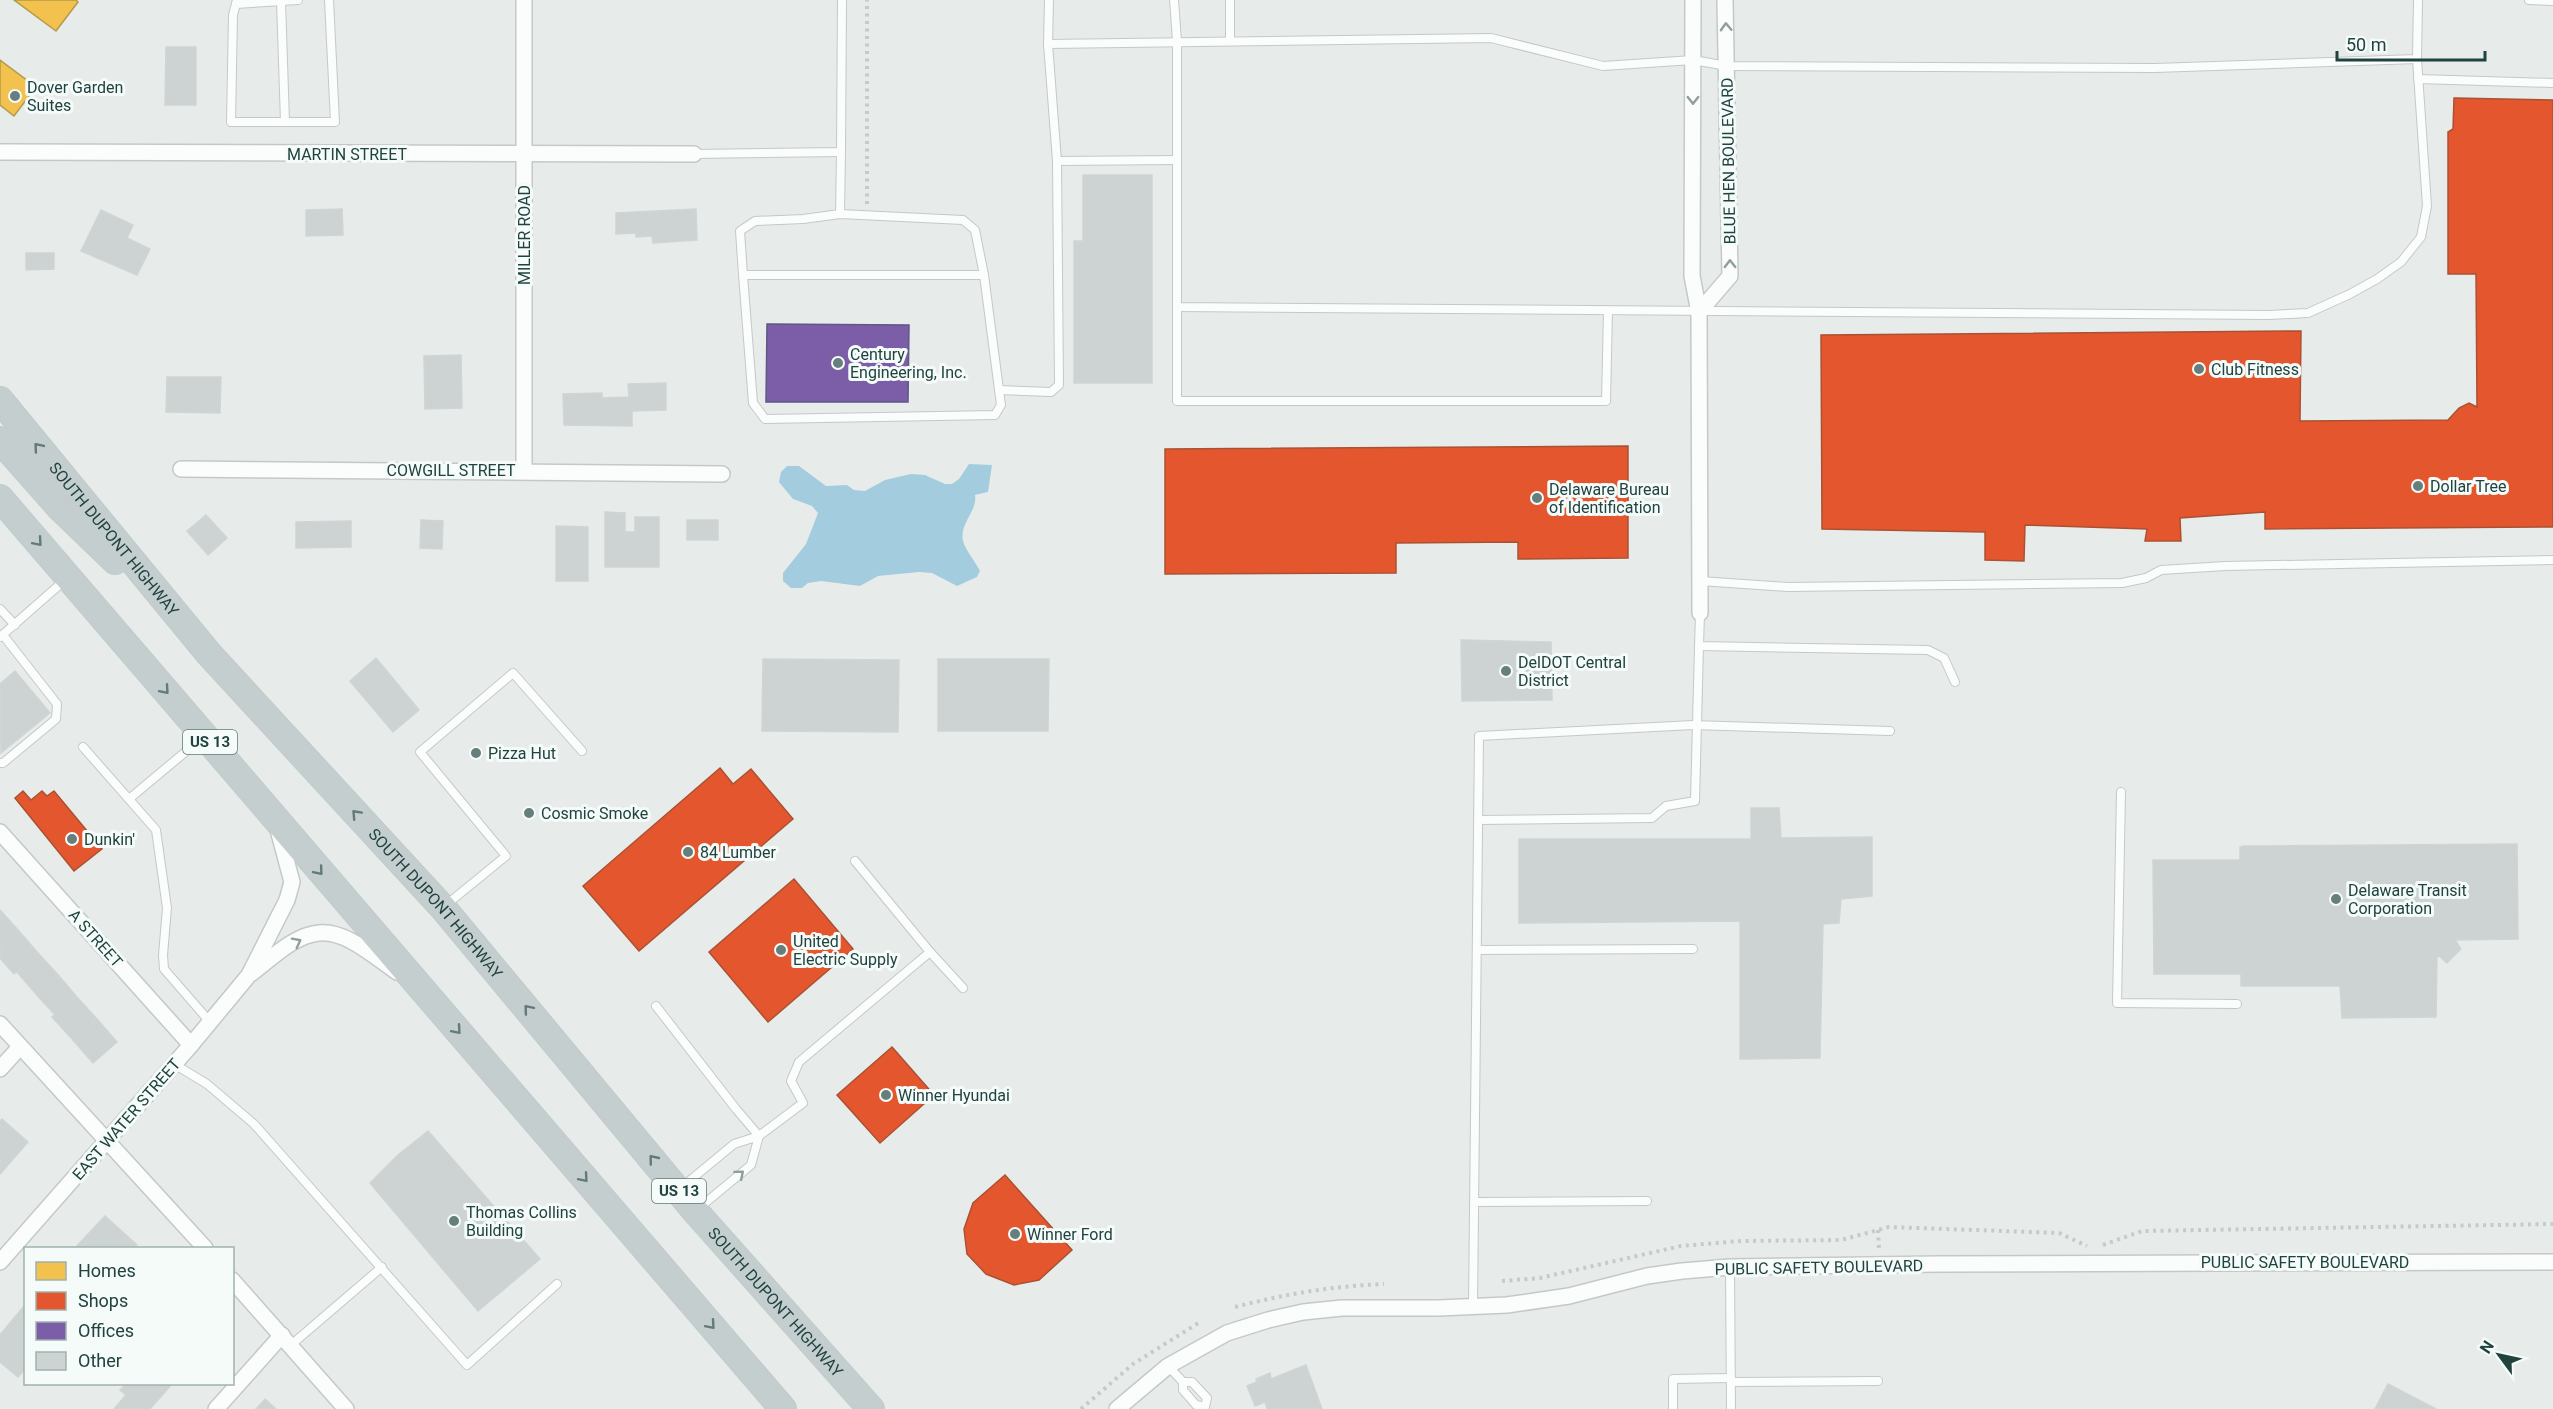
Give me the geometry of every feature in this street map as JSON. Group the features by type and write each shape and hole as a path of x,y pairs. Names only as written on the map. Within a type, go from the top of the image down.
{"highway":[{"name":"SOUTH DUPONT HIGHWAY","path":"0,400 209,654 443,908 695,1211 871,1409"},
{"path":"0,440 60,508 209,654"},
{"name":"US 13","path":"0,498 783,1409"}],"street":[{"name":"MILLER ROAD","path":"524,0 524,471"},
{"name":"BLUE HEN BOULEVARD","path":"1692,0 1692,276 1699,312 1700,613"},
{"name":"BLUE HEN BOULEVARD","path":"1699,312 1730,276 1725,0"},
{"name":"MARTIN STREET","path":"0,152 694,154"},
{"name":"COWGILL STREET","path":"181,469 722,474"},
{"name":"EAST WATER STREET","path":"0,1262 191,1045 249,975 287,900 292,882 274,818"},
{"name":"A STREET","path":"0,832 191,1045"},
{"name":"EAST WATER STREET","path":"249,975 295,941 319,933 341,936 419,986"},
{"path":"0,1024 204,1247"},
{"path":"0,1069 20,1047"},
{"name":"PUBLIC SAFETY BOULEVARD","path":"1117,1409 1168,1366 1227,1333 1303,1312 1342,1308 1473,1307 1543,1301 1647,1276 1730,1267 2085,1263 2553,1262"},
{"path":"234,1282 346,1409"},
{"path":"216,1409 286,1340"}],"lane":[{"path":"298,0 237,2 233,15 231,122 335,122 329,0"},
{"path":"840,214 842,0"},
{"path":"999,390 1051,392 1059,385 1057,161 1048,44 1049,0"},
{"path":"1174,0 1177,41 1177,401 1606,400 1608,311"},
{"path":"1230,0 1230,40"},
{"path":"1177,307 2249,315 2308,313 2377,279 2402,262 2421,237 2427,206 2417,59 2418,0"},
{"path":"2529,0 2553,1"},
{"path":"281,1 285,122"},
{"path":"1048,44 1491,38 1603,66 1693,60 1727,66 2155,68 2417,59"},
{"path":"2418,79 2553,83"},
{"path":"694,154 841,153"},
{"path":"1057,161 1177,160"},
{"path":"840,214 963,220 975,230 984,275 1001,405 995,415 765,419 753,403 740,231 755,221 840,214"},
{"path":"743,275 984,275"},
{"path":"1700,581 1788,587 2122,582 2146,578 2161,570 2225,566 2553,560"},
{"path":"0,763 3,763 56,719 57,704 1,636 69,578"},
{"path":"0,609 15,625"},
{"path":"1479,820 1652,818 1666,806 1695,801 1700,613"},
{"path":"1699,646 1928,651 1944,658 1955,682"},
{"path":"443,908 506,856 420,752 513,673 582,751"},
{"path":"1473,1307 1479,736 1696,725 1890,731"},
{"path":"129,799 205,736"},
{"path":"83,747 156,830 167,908 164,969 210,1022"},
{"path":"2121,792 2117,1003 2237,1004"},
{"path":"855,861 930,952 963,987"},
{"path":"1477,950 1694,950"},
{"path":"678,1190 734,1144 759,1136 803,1104 791,1082 799,1062 930,952"},
{"path":"656,1006 759,1136"},
{"path":"174,1064 207,1084 254,1124 382,1266 467,1365 557,1284"},
{"path":"695,1211 751,1165 759,1136"},
{"path":"1475,1202 1647,1201"},
{"path":"286,1340 382,1266"},
{"path":"1730,1267 1731,1409"},
{"path":"1168,1366 1184,1383"},
{"path":"1673,1409 1673,1379 1878,1381"},
{"path":"1192,1382 1207,1398 1205,1408 1196,1406 1183,1390 1184,1383 1192,1382"}],"path":[{"path":"867,0 867,208"},
{"path":"1502,1281 1540,1278 1681,1246 1741,1241 1841,1240 1889,1227 2059,1233 2093,1249 2142,1231 2553,1224"},
{"path":"1878,1230 1879,1253"},
{"path":"1080,1409 1132,1364 1200,1322"}],"water":[{"path":"969,464 992,465 988,492 975,495 974,506 962,535 964,545 980,571 977,577 957,586 932,573 919,572 878,576 860,586 821,581 808,583 802,588 791,588 783,581 783,573 806,544 818,513 812,506 793,499 779,482 781,472 787,466 799,466 826,486 847,485 854,490 865,491 885,480 911,474 925,475 945,484 952,484 959,479"}],"building: Homes":[{"name":"Dover Garden Suites","path":"14,0 76,0 78,2 56,31"},
{"name":"Dover Garden Suites","path":"0,60 36,87 14,116 0,105"}],"building: Shops":[{"path":"2454,98 2553,100 2553,527 2265,529 2265,512 2180,518 2181,541 2145,541 2147,529 2025,525 2024,561 1985,560 1985,532 1822,529 1821,335 2301,331 2300,421 2448,420 2459,408 2469,403 2477,407 2476,274 2448,274 2448,132 2453,129"},
{"path":"1628,446 1628,558 1518,559 1518,542 1396,543 1396,573 1165,574 1165,449"},
{"name":"84 Lumber","path":"720,768 733,784 751,769 793,819 639,951 583,886"},
{"path":"23,791 31,800 42,791 47,796 54,791 102,849 74,871 15,798"},
{"name":"United Electric Supply","path":"794,879 853,949 768,1022 709,952"},
{"name":"Winner Hyundai","path":"892,1047 934,1095 880,1143 837,1095"},
{"path":"1005,1175 1072,1250 1039,1280 1014,1285 986,1274 967,1254 964,1229 973,1203"}],"building: Offices":[{"name":"Century Engineering, Inc.","path":"767,324 909,325 908,402 766,402"}],"building: Other":[{"path":"166,47 196,47 196,105 165,105"},
{"path":"1083,175 1152,175 1152,383 1074,383 1074,241 1083,241"},
{"path":"342,209 343,235 306,236 306,210"},
{"path":"696,209 697,240 653,243 652,236 636,237 636,233 616,234 616,213"},
{"path":"101,210 133,225 127,238 150,249 137,275 81,251"},
{"path":"26,253 54,253 54,269 26,270"},
{"path":"461,355 462,408 425,409 424,356"},
{"path":"167,377 221,377 220,413 166,412"},
{"path":"666,383 666,410 632,411 632,426 564,425 563,394 602,393 602,398 629,397 628,384"},
{"path":"605,512 625,513 625,532 635,532 635,517 659,517 659,567 605,567"},
{"path":"206,515 227,538 208,555 187,531"},
{"path":"421,520 443,521 442,549 420,548"},
{"path":"687,520 718,520 718,540 687,540"},
{"path":"351,521 351,547 296,548 296,522"},
{"path":"556,526 588,527 588,581 556,581"},
{"name":"DelDOT Central District","path":"1461,640 1551,642 1552,700 1462,701"},
{"path":"376,658 419,710 393,732 350,681"},
{"path":"763,659 899,660 898,732 762,731"},
{"path":"938,659 1049,659 1048,731 938,731"},
{"path":"15,671 50,713 1,753 0,684"},
{"path":"1751,808 1779,808 1781,838 1872,837 1872,896 1841,899 1839,923 1823,924 1820,1058 1740,1059 1740,921 1519,923 1519,839 1751,839"},
{"name":"Delaware Transit Corporation","path":"2517,844 2518,939 2455,940 2461,949 2447,963 2439,956 2437,957 2436,1017 2342,1018 2340,986 2241,986 2241,974 2154,974 2153,860 2240,860 2240,847 2244,846"},
{"path":"0,910 18,930 0,946"},
{"path":"18,930 38,953 14,974 0,958 0,946"},
{"path":"38,953 59,976 37,995 17,972"},
{"path":"59,976 76,996 55,1015 37,995"},
{"path":"76,996 97,1019 73,1040 52,1017"},
{"path":"97,1019 117,1042 93,1063 73,1040"},
{"path":"2,1119 28,1142 0,1174 0,1121"},
{"name":"Thomas Collins Building","path":"428,1131 540,1259 478,1311 370,1183 398,1155"},
{"path":"105,1216 137,1245 135,1247 76,1247"},
{"path":"24,1306 24,1370 18,1377 0,1362 0,1335"},
{"path":"1306,1365 1322,1409 1267,1409 1265,1402 1255,1406 1247,1386 1270,1373 1271,1379"},
{"path":"2388,1384 2436,1409 2375,1409"},
{"path":"125,1385 171,1385 150,1409 114,1409 126,1395 120,1390"},
{"path":"265,1399 276,1409 256,1409"}],"place":[{"name":"Dover Garden Suites","path":"15,96"},
{"name":"Century Engineering, Inc.","path":"838,363"},
{"name":"Club Fitness","path":"2199,369"},
{"name":"Dollar Tree","path":"2418,486"},
{"name":"Delaware Bureau of Identification","path":"1537,498"},
{"name":"DelDOT Central District","path":"1506,671"},
{"name":"Pizza Hut","path":"476,753"},
{"name":"Cosmic Smoke","path":"529,813"},
{"name":"Dunkin'","path":"72,839"},
{"name":"84 Lumber","path":"688,852"},
{"name":"Delaware Transit Corporation","path":"2336,899"},
{"name":"United Electric Supply","path":"781,950"},
{"name":"Winner Hyundai","path":"886,1095"},
{"name":"Thomas Collins Building","path":"454,1221"},
{"name":"Winner Ford","path":"1015,1234"}]}
